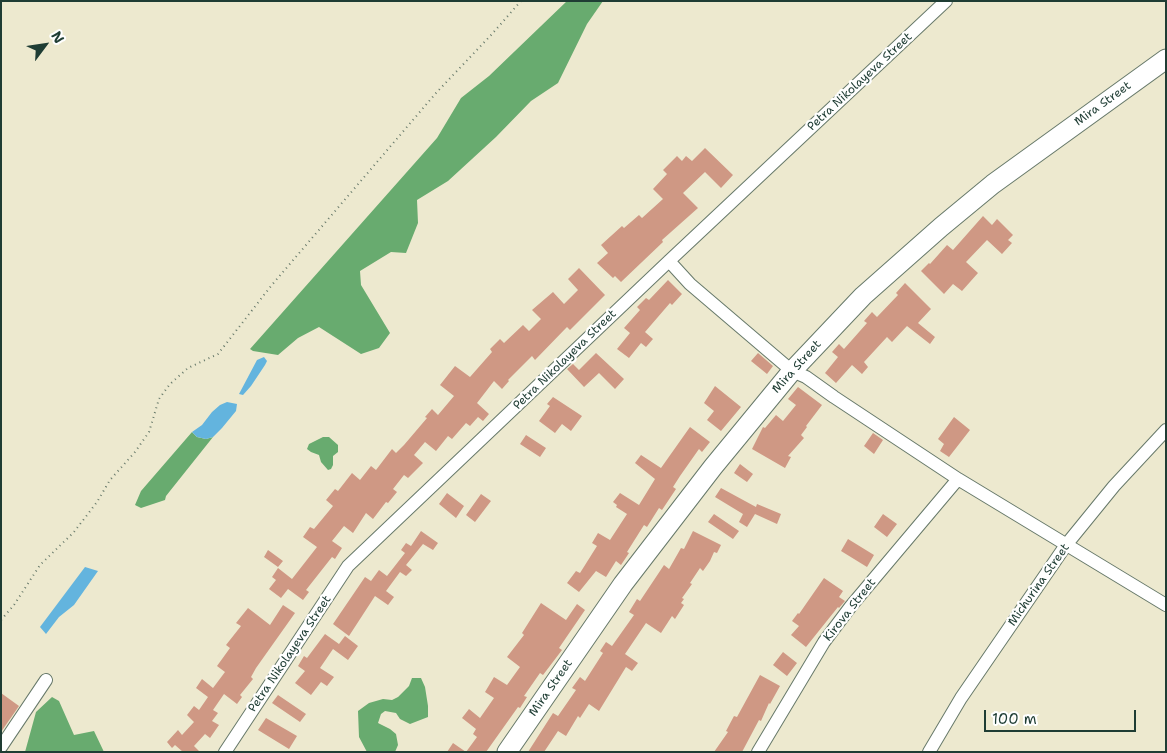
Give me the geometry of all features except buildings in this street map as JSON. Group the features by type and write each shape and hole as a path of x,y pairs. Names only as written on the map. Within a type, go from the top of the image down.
{"main road":[{"name":"Mira Street","path":"507,752 623,584 713,467 792,371 863,296 993,184 1166,59"}],"street":[{"name":"Petra Nikolayeva Street","path":"225,752 348,566 946,1"},
{"path":"669,261 690,284 792,371 806,377 958,479 1166,605"},
{"name":"Michurina Street","path":"929,752 961,698 1066,545 1114,486 1166,430"},
{"name":"Kirova Street","path":"758,752 824,642 851,606 958,479"},
{"path":"1,747 46,680"}],"path":[{"path":"1,620 14,605 40,565 74,532 97,502 110,480 135,452 149,432 159,399 170,384 188,368 218,354 271,286 436,93 521,1"}],"green space":[{"path":"567,1 603,1 587,24 558,83 531,101 496,137 448,181 417,200 418,223 406,253 391,252 360,271 361,285 390,333 379,348 361,354 319,327 298,338 278,355 250,349 437,138 461,98 489,76"},
{"path":"192,432 197,437 206,439 213,437 166,496 165,500 141,508 135,505 141,491"},
{"path":"323,437 329,437 338,445 338,452 333,456 333,465 328,470 321,462 319,455 307,449 309,444"},
{"path":"412,678 421,678 425,687 428,717 410,724 400,719 396,713 385,711 381,714 378,723 396,734 398,745 395,752 367,752 359,737 358,711 369,703 383,699 392,700 398,697 409,686"},
{"path":"52,697 59,701 74,735 94,731 104,752 25,752 36,712"}],"water":[{"path":"264,357 267,361 251,386 243,395 239,394 257,360"},
{"path":"227,402 237,404 236,411 213,437 206,439 197,437 192,432 202,425 220,405"},
{"path":"85,567 98,571 74,605 59,617 46,634 40,627"}]}
